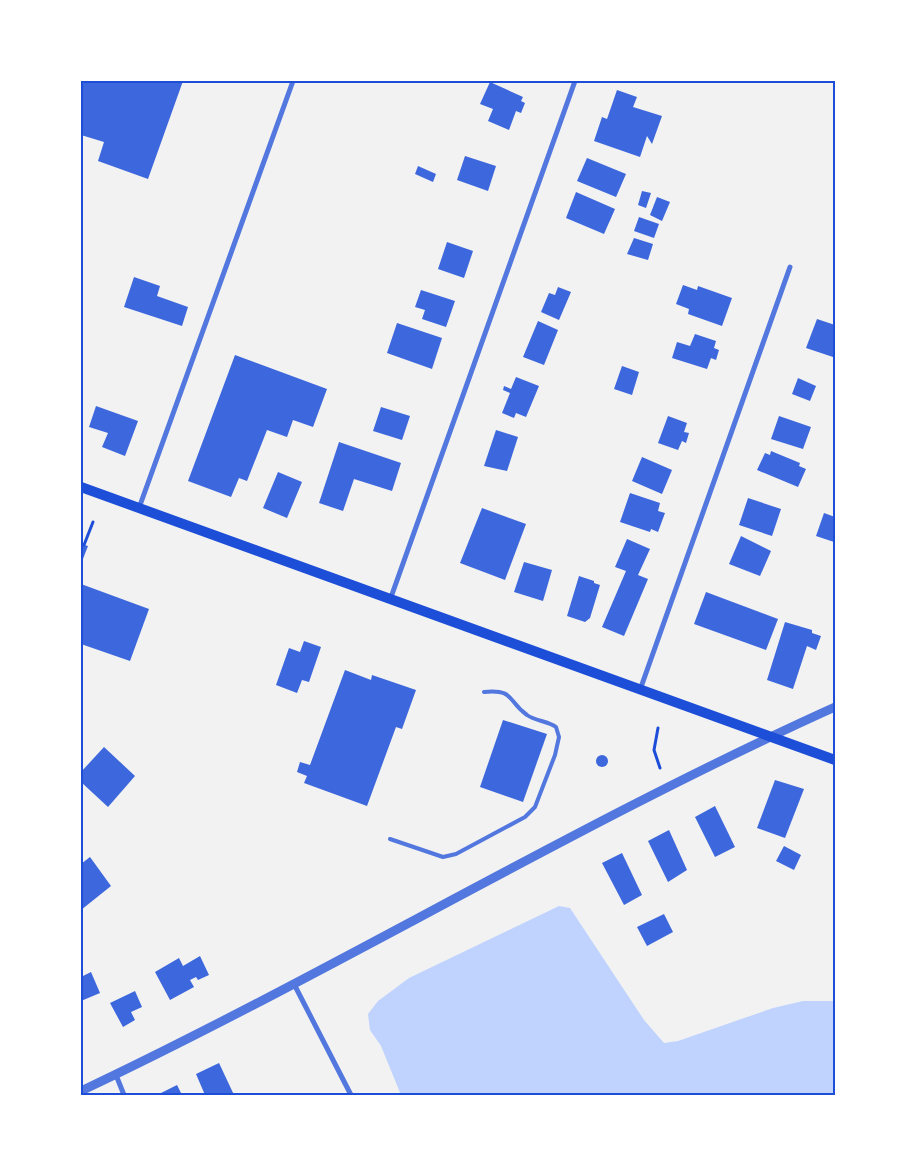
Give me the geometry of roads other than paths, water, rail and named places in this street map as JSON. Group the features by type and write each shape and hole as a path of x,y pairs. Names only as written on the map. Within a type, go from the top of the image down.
{"main road":[{"path":"81,487 390,601 835,760"}],"street":[{"path":"139,509 293,81"},
{"path":"390,601 575,81"},
{"path":"640,690 790,267"},
{"path":"81,1091 294,984 577,834 770,736 835,707"},
{"path":"294,984 351,1095"},
{"path":"116,1075 124,1095"}],"lane":[{"path":"390,839 443,857 456,854 525,817 535,807 555,755 559,737 556,727 528,716 518,707 513,698 498,691 484,692"}],"water":[{"path":"559,906 570,908 644,1020 664,1043 678,1041 773,1008 803,1001 835,1001 835,1095 401,1095 381,1046 370,1030 368,1014 378,1001 409,978"}]}
